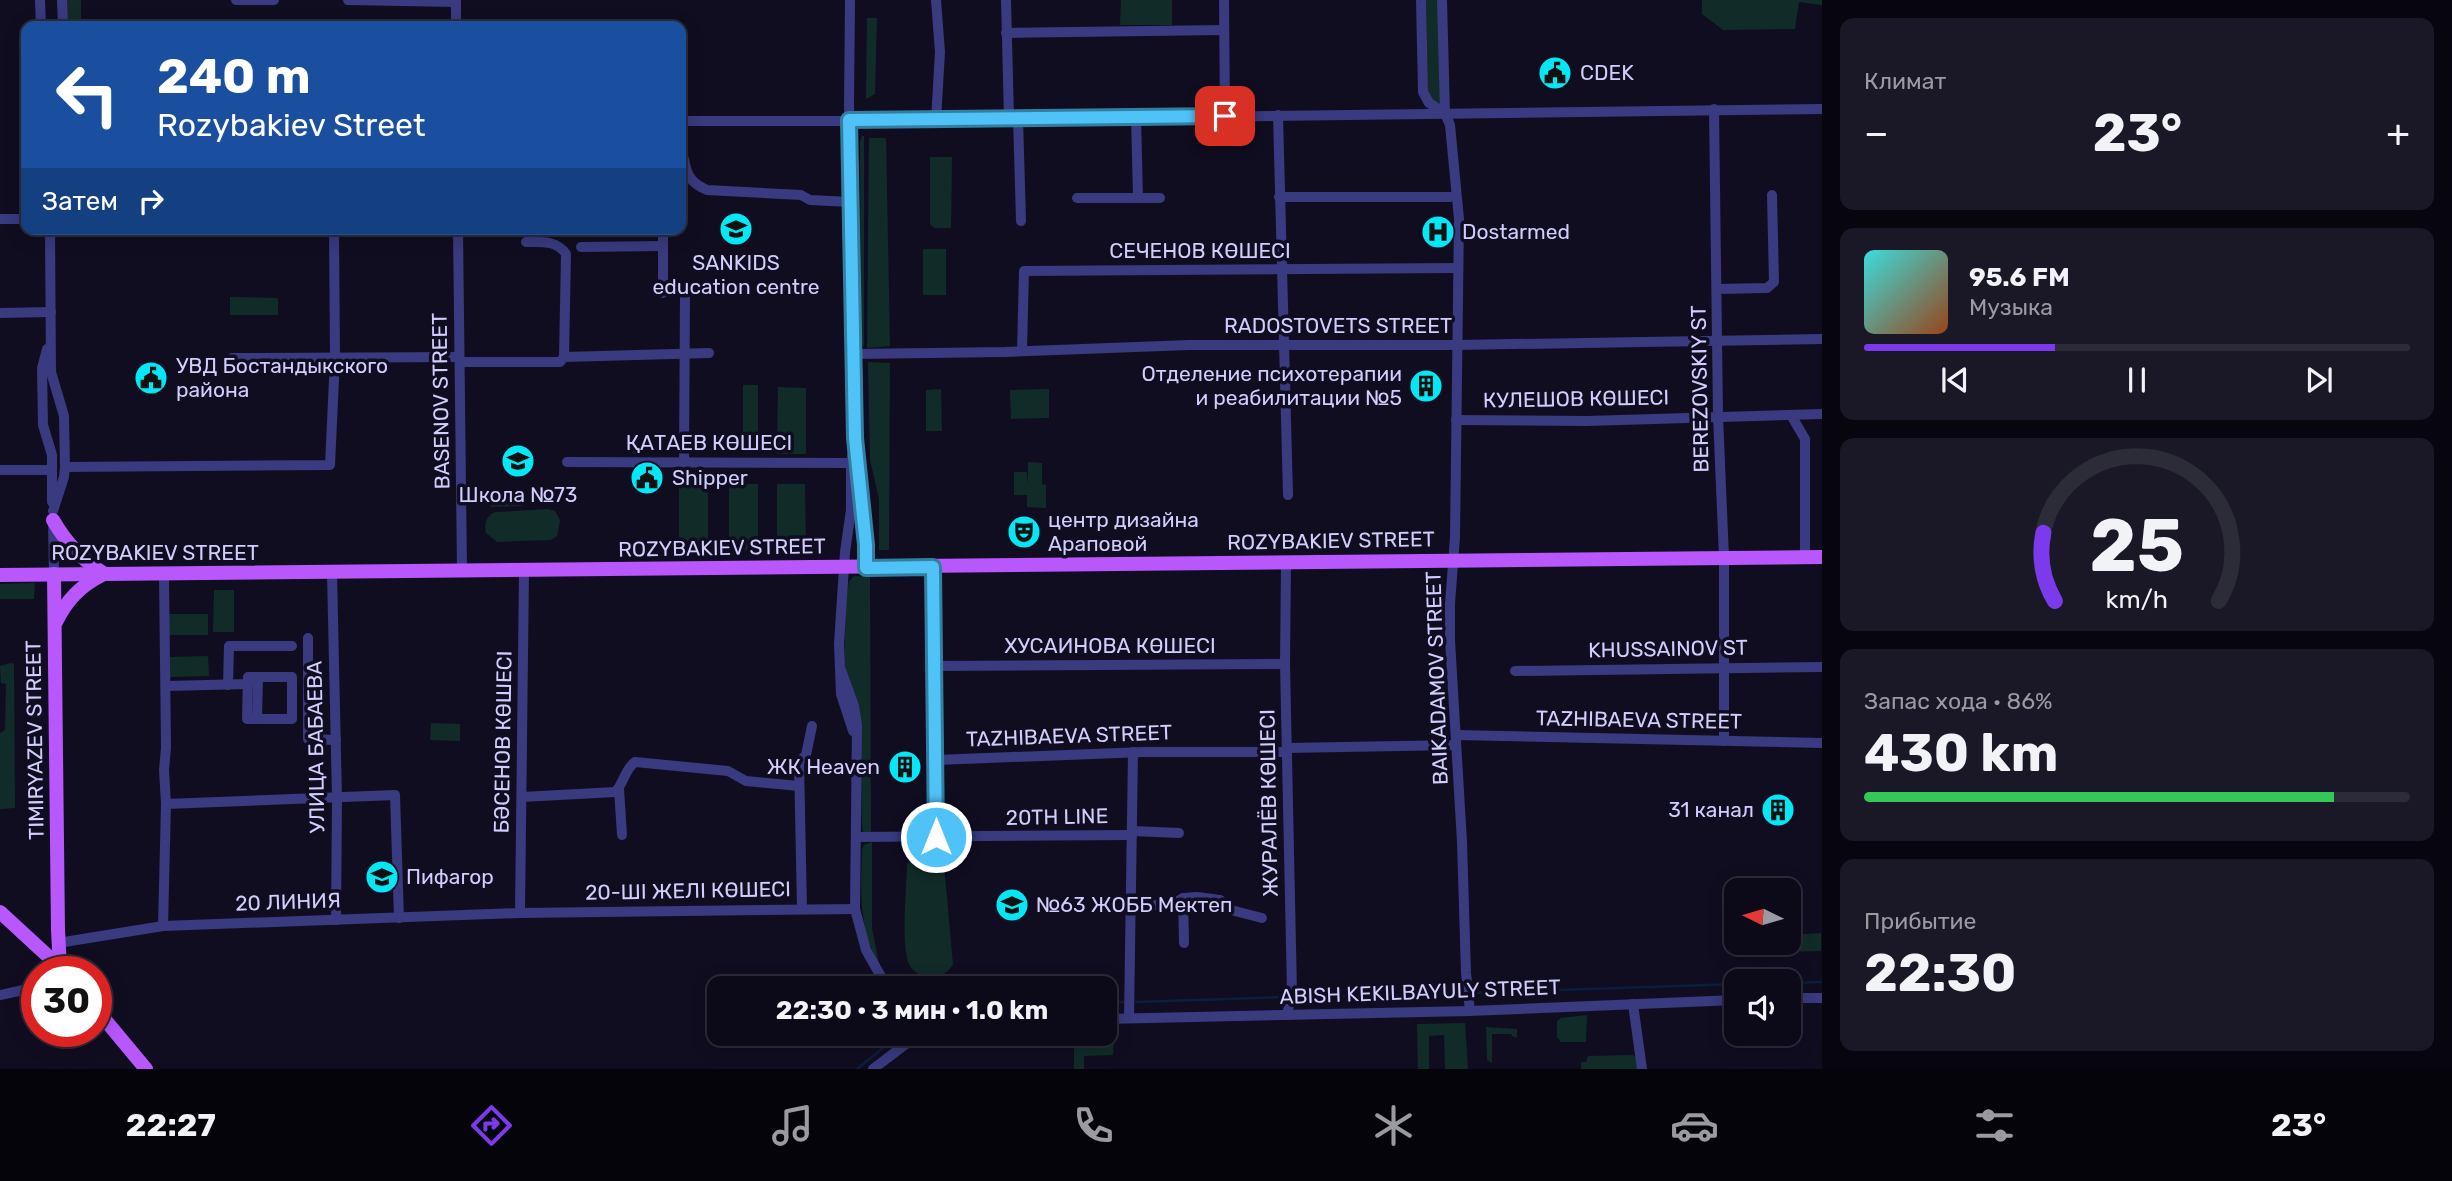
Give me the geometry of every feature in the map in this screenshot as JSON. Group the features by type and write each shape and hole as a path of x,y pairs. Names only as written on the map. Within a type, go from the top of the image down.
{"main road":[{"path":"53,516 65,541 104,574 88,582 70,599 54,627"},
{"name":"ROZYBAKIEV STREET","path":"0,575 1822,557"},
{"name":"TIMIRYAZEV STREET","path":"54,574 59,956"},
{"path":"0,912 46,956"},
{"path":"112,1028 146,1069"}],"street":[{"path":"40,0 41,21"},
{"path":"62,0 62,21"},
{"path":"236,0 274,0"},
{"path":"348,0 456,1 456,21"},
{"path":"850,0 849,120 855,438 866,568"},
{"path":"936,0 940,52 936,120"},
{"path":"1006,0 1006,33 1021,221"},
{"path":"1224,0 1225,116"},
{"name":"BAIKADAMOV STREET","path":"1421,0 1423,92 1429,103 1445,113"},
{"name":"BAIKADAMOV STREET","path":"1442,0 1445,113 1450,125 1458,197 1450,640 1470,1011"},
{"path":"1421,18 1442,17"},
{"path":"1006,33 1224,30"},
{"name":"BEREZOVSKIY ST","path":"1714,109 1718,416 1724,557 1724,741"},
{"path":"686,121 1822,109"},
{"path":"1279,115 1280,270 1288,495"},
{"path":"1136,117 1138,198"},
{"path":"686,168 693,184 708,190 801,195 810,200 851,202"},
{"path":"1717,289 1767,288 1774,282 1772,195"},
{"path":"1279,197 1450,197"},
{"path":"1077,198 1160,198"},
{"path":"0,219 21,219"},
{"name":"TIMIRYAZEV STREET","path":"50,235 51,372 64,416 65,467 53,516"},
{"path":"65,467 330,465 335,358 334,235"},
{"name":"BASENOV STREET","path":"458,235 462,572"},
{"path":"663,235 663,293"},
{"path":"232,358 560,362 564,357 566,254 561,247 547,242 526,242"},
{"path":"581,247 663,246"},
{"name":"СЕЧЕНОВ КӨШЕСІ","path":"1022,351 1024,271 1457,268"},
{"path":"684,461 685,295"},
{"path":"0,313 51,312"},
{"name":"TIMIRYAZEV STREET","path":"51,332 42,379 44,435 52,455 54,574"},
{"name":"RADOSTOVETS STREET","path":"854,354 1058,352 1189,345 1457,345 1822,339"},
{"path":"564,357 709,354"},
{"name":"КУЛЕШОВ КӨШЕСІ","path":"1456,419 1587,421 1822,414"},
{"path":"1791,415 1805,439 1805,557"},
{"path":"855,438 839,644 841,694 856,741 855,909 866,950 881,976"},
{"name":"ҚАТАЕВ КӨШЕСІ","path":"567,462 851,463"},
{"path":"0,470 52,470"},
{"name":"ЖУРАЛЁВ КӨШЕСІ","path":"1286,562 1285,664 1292,992 1287,1015"},
{"path":"933,567 936,837"},
{"name":"БӘСЕНОВ КӨШЕСІ","path":"520,913 524,571"},
{"name":"УЛИЦА БАБАЕВА","path":"332,573 337,798 336,920"},
{"path":"163,926 166,804 164,575"},
{"path":"308,638 308,739 336,740"},
{"path":"228,685 229,646 292,646"},
{"name":"ХУСАИНОВА КӨШЕСІ","path":"934,666 1285,664"},
{"name":"KHUSSAINOV ST","path":"1515,671 1822,667"},
{"path":"248,677 292,677 292,719 247,719 248,684 248,677"},
{"path":"257,719 258,677"},
{"path":"166,686 248,684"},
{"path":"802,909 799,762 806,755 812,726"},
{"name":"TAZHIBAEVA STREET","path":"936,760 1133,752 1287,750 1456,740 1822,743"},
{"path":"1129,1018 1133,752"},
{"path":"622,835 619,789 627,769 635,762 728,771 746,781 799,786"},
{"path":"522,797 608,794 619,789"},
{"path":"166,804 395,795 399,918"},
{"name":"20TH LINE","path":"856,836 1178,833"},
{"path":"1131,905 1171,905 1183,898 1197,897 1220,900 1231,910 1262,918"},
{"path":"1183,898 1184,943"},
{"name":"20-ШІ ЖЕЛІ КӨШЕСІ","path":"520,913 855,909"},
{"name":"20 ЛИНИЯ","path":"58,943 163,926 520,913"},
{"path":"0,995 21,990"},
{"path":"1801,998 1822,998"},
{"name":"ABISH KEKILBAYULY STREET","path":"1117,1018 1470,1011 1724,1000"},
{"path":"1633,1004 1642,1069"},
{"path":"873,1069 903,1046"}],"green space":[{"path":"64,0 81,0 81,21 65,21"},
{"path":"1121,0 1172,0 1172,25 1120,25"},
{"path":"1426,0 1440,0 1442,110 1427,97"},
{"path":"1702,0 1822,0 1822,5 1799,2 1795,29 1723,30 1702,14"},
{"path":"867,18 877,18 875,94 866,99"},
{"path":"864,136 864,347 861,340"},
{"path":"869,138 886,138 890,346 867,348"},
{"path":"930,157 952,157 951,228 934,228 930,224"},
{"path":"923,249 946,249 946,295 923,295"},
{"path":"230,297 278,298 278,315 230,315"},
{"path":"868,362 890,363 889,550 879,550 879,499 870,460"},
{"path":"743,385 758,385 758,451 743,451"},
{"path":"778,387 806,388 806,454 777,454"},
{"path":"941,389 942,431 926,431 926,390"},
{"path":"1049,389 1049,418 1011,419 1010,390"},
{"path":"1028,462 1042,463 1046,508 1027,507 1027,495 1014,495 1014,472 1027,472 1028,484"},
{"path":"679,484 708,484 708,550 679,551"},
{"path":"729,484 758,484 758,550 729,551"},
{"path":"777,484 805,484 806,550 777,551"},
{"path":"523,495 523,506 491,507 491,496"},
{"path":"548,509 555,511 560,520 557,536 551,540 497,542 486,533 486,521 495,512"},
{"path":"854,576 870,577 871,832 863,832 859,709 844,664 846,598 849,582"},
{"path":"35,583 34,599 0,599 0,584"},
{"path":"214,590 234,590 234,632 213,632"},
{"path":"168,614 208,614 208,635 168,635"},
{"path":"208,656 209,676 170,677 170,657"},
{"path":"14,664 15,808 0,809 0,733 5,730 6,684 1,683 0,666"},
{"path":"431,723 460,724 460,741 430,740"},
{"path":"872,842 872,928 879,964 867,936 861,893 862,849 864,845"},
{"path":"926,854 939,859 944,865 953,964 944,974 936,976 922,976 910,966 907,957 907,864 912,857"},
{"path":"1821,933 1821,951 1801,952 1801,934"},
{"path":"1587,1015 1586,1042 1561,1042 1557,1037 1557,1021 1561,1018"},
{"path":"1465,1023 1468,1069 1445,1069 1444,1035 1429,1036 1429,1069 1418,1069 1417,1024"},
{"path":"1486,1027 1517,1029 1517,1038 1511,1034 1492,1034 1492,1063 1487,1060"},
{"path":"1074,1046 1114,1046 1113,1055 1084,1056 1084,1069 1074,1069"},
{"path":"1633,1055 1638,1059 1639,1069 1581,1069 1581,1062 1586,1062 1588,1056"}],"waterway":[{"path":"1801,983 1822,982"},
{"path":"1470,993 1724,984"},
{"path":"1297,997 1463,994"},
{"path":"1136,1002 1285,997"},
{"path":"1117,1002 1123,1002"},
{"path":"857,1069 883,1048"}],"place":[{"name":"CDEK","path":"1555,73"},
{"name":"SANKIDS education centre","path":"736,229"},
{"name":"Dostarmed","path":"1438,232"},
{"name":"УВД Бостандыкского района","path":"151,378"},
{"name":"Отделение психотерапии и реабилитации №5","path":"1426,386"},
{"name":"Школа №73","path":"518,461"},
{"name":"Shipper","path":"647,478"},
{"name":"центр дизайна Араповой","path":"1024,532"},
{"name":"ЖК Heaven","path":"905,767"},
{"name":"31 канал","path":"1778,810"},
{"name":"Пифагор","path":"382,877"},
{"name":"№63 ЖОББ Мектеп","path":"1012,905"}],"route":[{"path":"936,837 933,567 866,568 855,438 849,120 1225,116"}]}
